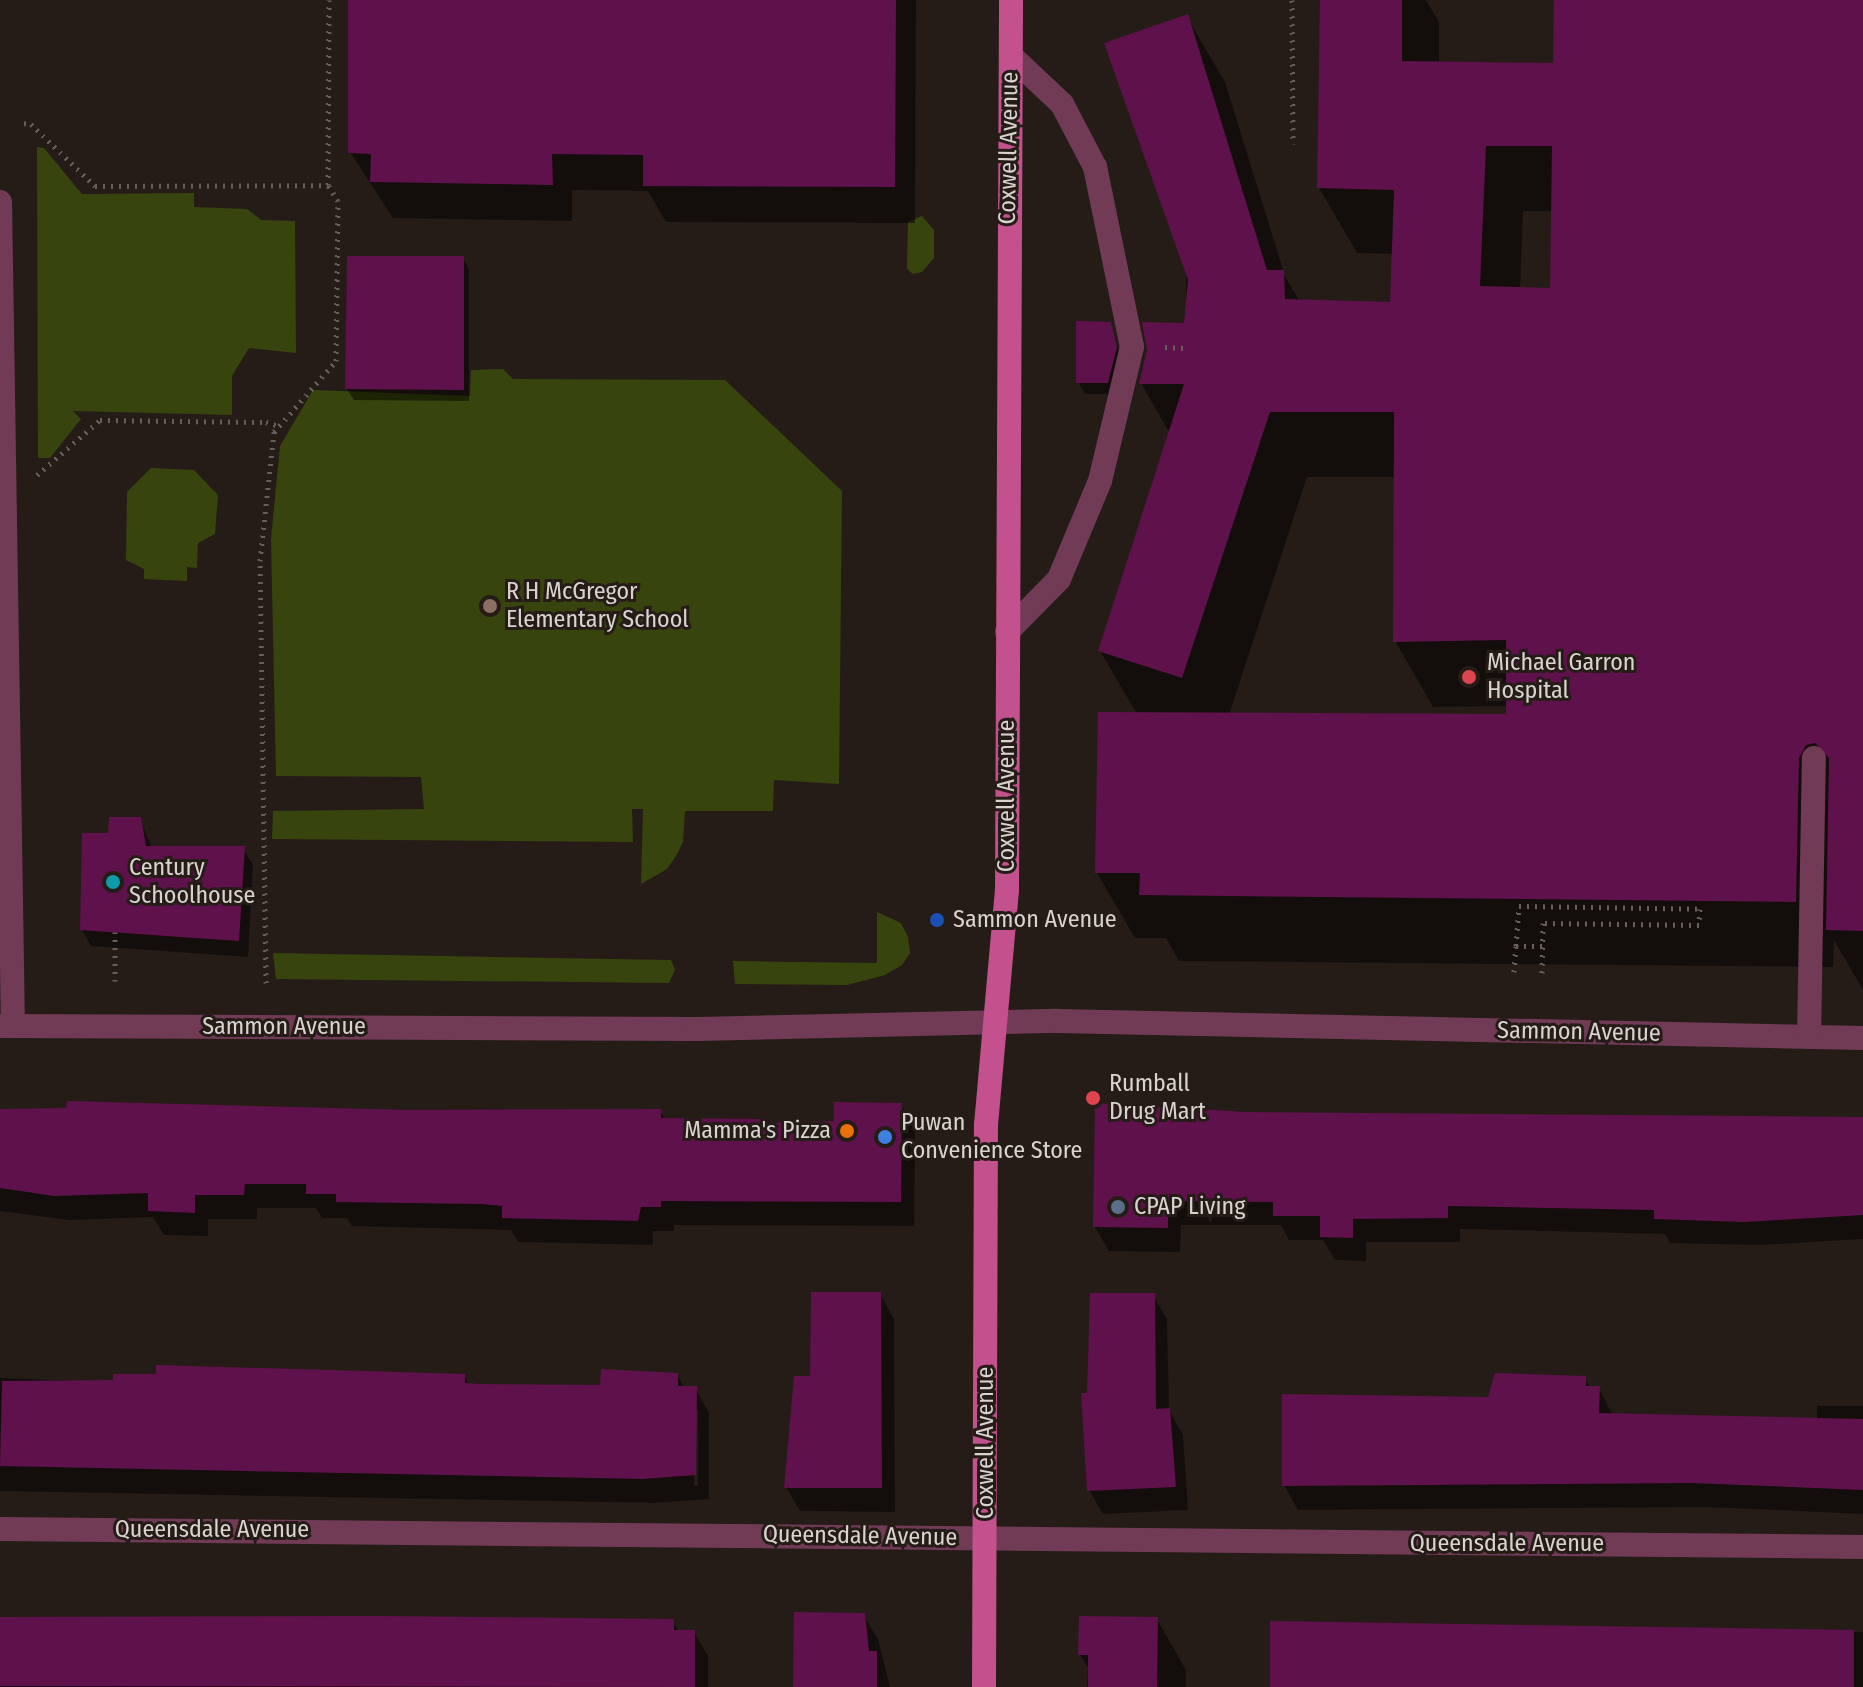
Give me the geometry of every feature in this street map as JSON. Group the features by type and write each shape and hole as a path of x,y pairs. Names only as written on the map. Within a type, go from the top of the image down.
{"main road":[{"name":"Coxwell Avenue","path":"984,1687 986,1125 1007,891 1011,0"}],"street":[{"path":"1007,632 1059,579 1100,481 1132,347 1095,167 1062,104 1011,56"},
{"path":"0,202 7,1026"},
{"path":"1809,1037 1814,758"},
{"name":"Sammon Avenue","path":"7,1026 997,1025 1057,1021 1863,1038"},
{"name":"Queensdale Avenue","path":"0,1529 1863,1547"}],"path":[{"path":"266,983 260,561 269,466 279,426 336,361 338,201 328,185 329,0"},
{"path":"1292,0 1293,144"},
{"path":"24,123 31,124 95,186 328,185"},
{"path":"29,478 46,472 100,420 266,422 279,426"},
{"path":"1514,972 1519,906 1528,902 1700,909 1699,925 1543,923 1542,973"},
{"path":"115,932 115,981"},
{"path":"1516,946 1542,946"}],"green space":[{"path":"37,147 44,148 82,194 194,193 194,207 247,209 261,220 295,221 296,353 249,348 232,376 232,415 73,411 81,419 50,458 38,458"},
{"path":"922,216 934,230 934,258 922,272 913,274 907,269 908,222"},
{"path":"503,369 513,379 725,380 842,491 839,784 774,780 773,811 685,811 683,842 676,856 667,869 641,884 643,809 632,809 633,842 272,839 273,811 424,809 421,777 276,776 271,539 280,446 313,390 470,396 471,370"},
{"path":"151,468 194,470 218,495 215,534 198,543 197,568 187,567 187,581 144,579 144,569 126,560 127,492"},
{"path":"877,912 901,923 908,937 910,953 902,965 885,975 847,985 735,984 733,961 877,963"},
{"path":"273,953 671,960 675,970 669,983 276,979"}],"building":[{"path":"348,0 896,0 895,187 643,186 643,155 552,154 553,185 370,182 371,154 348,153"},
{"name":"Michael Garron Hospital","path":"1320,0 1402,0 1402,61 1553,63 1554,0 1863,0 1863,931 1826,930 1829,758 1815,743 1806,745 1799,758 1796,902 1139,895 1140,873 1095,873 1098,712 1506,714 1506,640 1393,642 1394,412 1270,412 1182,678 1098,651 1184,384 1139,384 1147,350 1142,322 1184,323 1188,280 1104,43 1188,14 1267,270 1284,270 1285,299 1390,302 1394,190 1317,188","holes":["1486,146 1552,146 1550,288 1480,286"]},
{"path":"347,256 464,256 464,390 345,389"},
{"path":"1076,321 1111,322 1117,347 1108,383 1076,383"},
{"path":"109,817 141,817 146,846 245,846 239,941 80,930 82,833 108,833"},
{"path":"67,1101 408,1110 661,1109 661,1118 765,1119 765,1123 834,1121 834,1102 902,1103 901,1202 661,1201 661,1207 641,1207 638,1221 502,1218 502,1206 481,1204 336,1202 336,1194 306,1194 306,1184 245,1184 244,1195 195,1195 195,1213 148,1211 148,1193 54,1196 0,1188 0,1109 66,1108"},
{"path":"1095,1103 1248,1112 1863,1117 1863,1215 1744,1222 1654,1219 1654,1210 1448,1206 1448,1218 1353,1219 1353,1238 1320,1237 1320,1216 1273,1216 1273,1202 1168,1201 1168,1228 1093,1227"},
{"path":"811,1292 881,1292 882,1488 784,1488 794,1376 810,1376"},
{"path":"1090,1293 1155,1293 1156,1409 1170,1408 1176,1487 1087,1491 1081,1393 1087,1393"},
{"path":"156,1365 465,1374 465,1383 479,1384 600,1385 601,1369 678,1373 678,1386 697,1386 696,1475 642,1479 0,1466 2,1381 113,1380 113,1374 156,1374"},
{"path":"1495,1373 1586,1376 1586,1386 1600,1386 1599,1413 1863,1419 1863,1490 1691,1483 1282,1486 1282,1394 1488,1397"},
{"path":"794,1612 865,1613 869,1651 877,1651 877,1687 793,1687"},
{"path":"1079,1616 1158,1617 1157,1687 1088,1687 1088,1655 1078,1655"},
{"path":"0,1617 674,1619 674,1630 695,1630 695,1687 0,1686"},
{"path":"1270,1621 1854,1630 1854,1687 1270,1687"}],"place":[{"name":"R H McGregor Elementary School","path":"490,606"},
{"name":"Michael Garron Hospital","path":"1469,677"},
{"name":"Century Schoolhouse","path":"113,882"},
{"name":"Sammon Avenue","path":"937,920"},
{"name":"Rumball Drug Mart","path":"1093,1098"},
{"name":"Mamma's Pizza","path":"847,1131"},
{"name":"Puwan Convenience Store","path":"885,1137"},
{"name":"CPAP Living","path":"1118,1207"}]}
